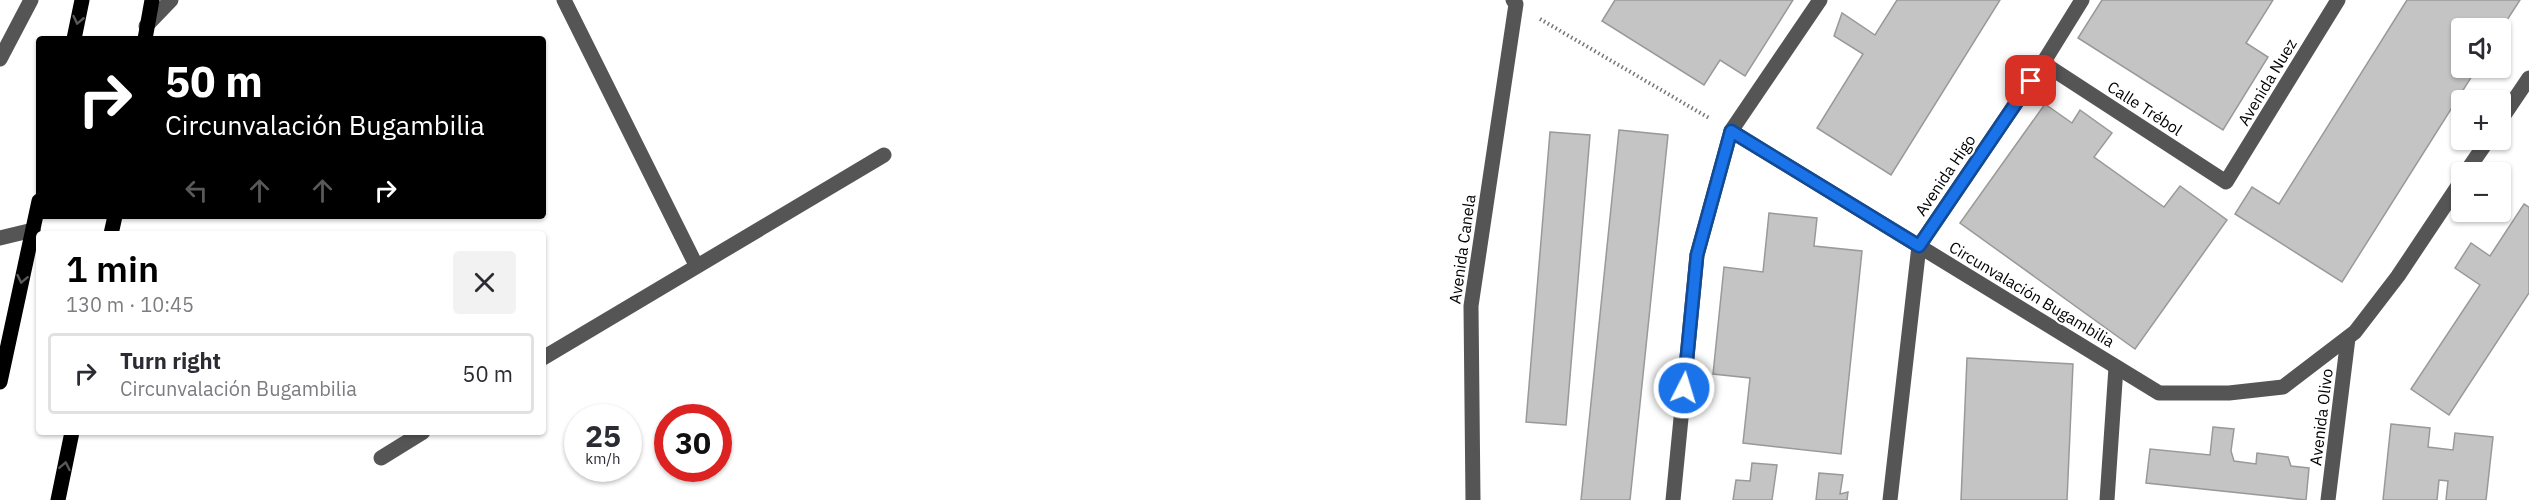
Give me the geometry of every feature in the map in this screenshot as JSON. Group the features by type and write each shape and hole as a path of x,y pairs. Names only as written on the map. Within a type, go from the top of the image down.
{"main road":[{"path":"75,36 82,0"},
{"path":"146,32 152,0"},
{"path":"0,382 36,216"},
{"path":"58,500 71,435"}],"street":[{"path":"0,59 30,0"},
{"path":"146,32 171,0"},
{"path":"564,0 696,265"},
{"path":"1673,500 1697,255 1731,131 1820,0"},
{"name":"Avenida Higo","path":"1890,500 1919,246 2043,63 2082,0"},
{"name":"Avenida Nuez","path":"2226,182 2338,0"},
{"name":"Avenida Canela","path":"1473,500 1471,306 1514,2"},
{"name":"Calle Trébol","path":"2043,63 2226,182"},
{"path":"2511,105 2529,78"},
{"name":"Circunvalación Bugambilia","path":"1731,131 2159,393 2229,393 2283,387 2349,338 2398,276 2451,196"},
{"path":"546,356 884,155"},
{"path":"0,238 33,230"},
{"name":"Avenida Olivo","path":"2328,500 2349,338"},
{"path":"2106,500 2116,367"},
{"path":"381,458 418,435"}],"path":[{"path":"1514,2 1731,131"}],"building":[{"path":"1615,0 1793,0 1745,76 1720,60 1704,85 1602,21"},
{"path":"1897,0 2000,0 1891,175 1817,128 1863,54 1834,36 1842,13 1875,35"},
{"path":"2102,0 2273,0 2246,43 2268,57 2223,130 2078,38"},
{"path":"2407,0 2520,0 2508,18 2451,18 2451,78 2471,78 2463,90 2451,90 2451,109 2342,282 2235,214 2252,187 2279,204"},
{"path":"2045,104 2072,123 2080,110 2112,133 2094,157 2164,207 2180,186 2227,220 2135,349 1960,223"},
{"path":"1619,130 1668,135 1630,500 1581,500"},
{"path":"1550,132 1590,135 1566,425 1526,422"},
{"path":"2524,204 2529,207 2529,293 2449,415 2411,389 2480,285 2455,268 2471,243 2490,256"},
{"path":"1769,213 1817,218 1814,246 1862,251 1841,454 1743,443 1750,378 1713,374 1724,267 1763,272"},
{"path":"1967,358 2073,364 2067,500 1961,500"},
{"path":"2391,424 2430,428 2428,447 2453,450 2455,433 2493,437 2486,500 2446,500 2448,481 2439,480 2437,500 2383,500"},
{"path":"2213,427 2234,429 2231,451 2234,461 2256,464 2257,453 2288,457 2291,466 2309,468 2306,500 2146,483 2150,449 2210,455"},
{"path":"1752,463 1777,465 1772,500 1733,500 1736,480 1750,481"},
{"path":"1819,473 1843,475 1840,494 1848,492 1847,500 1816,500"}],"route":[{"path":"1684,388 1697,255 1731,131 1919,246 2031,81"}]}
